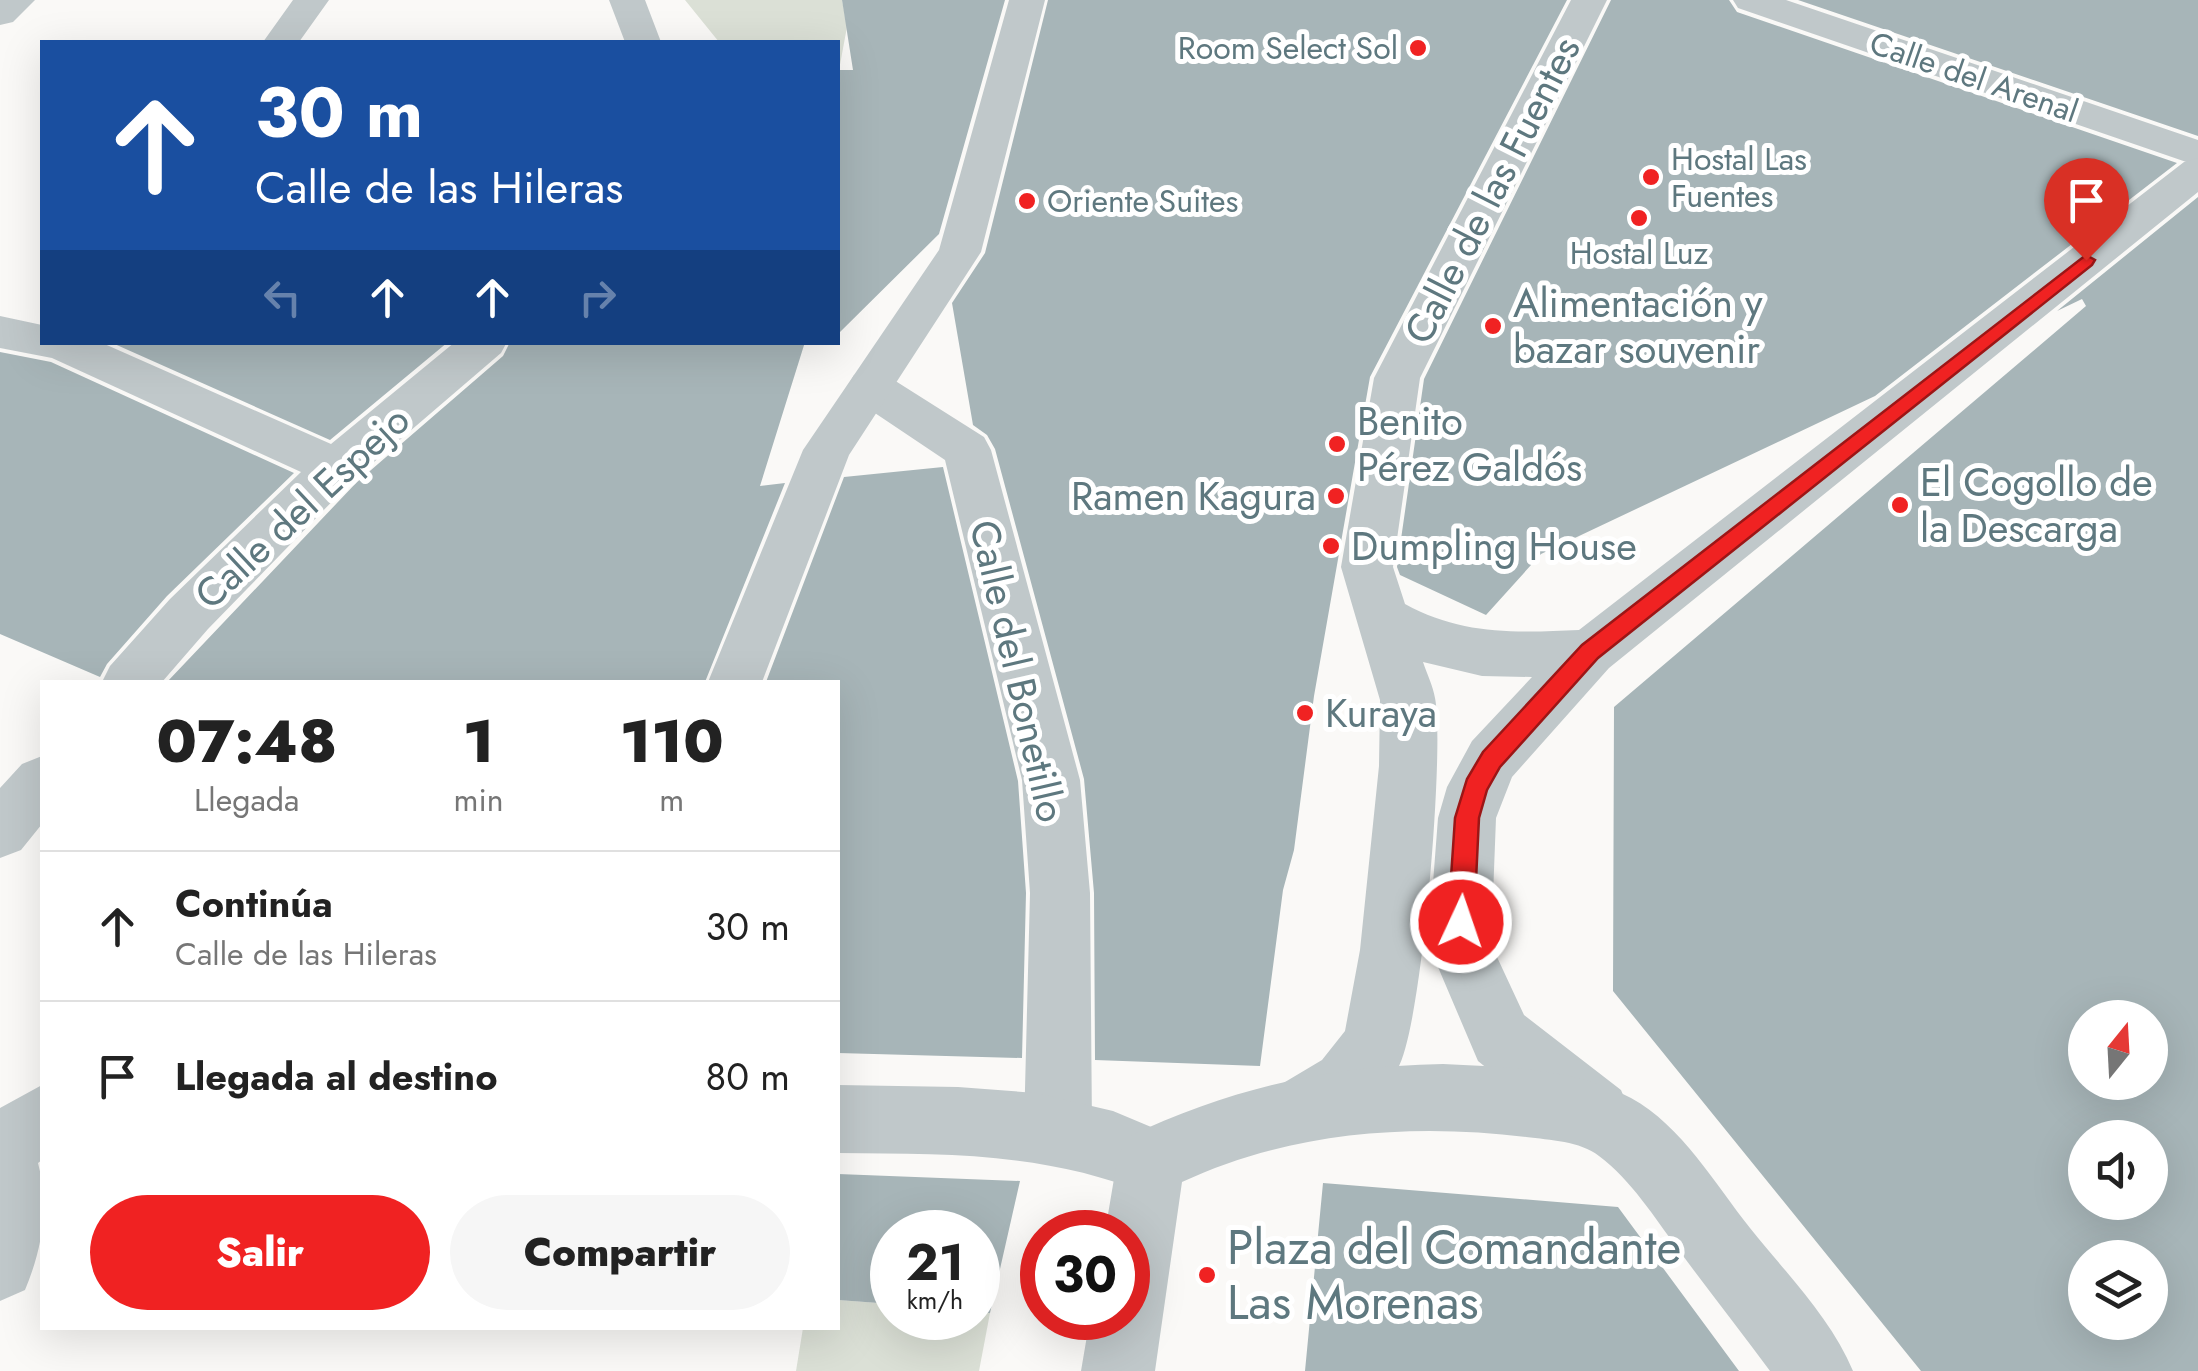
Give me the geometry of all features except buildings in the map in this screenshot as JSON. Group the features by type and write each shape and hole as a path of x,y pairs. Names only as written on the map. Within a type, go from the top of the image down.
{"street":[{"path":"0,14 17,0"},
{"path":"283,40 311,0"},
{"path":"627,0 642,40"},
{"path":"736,680 826,450 960,252 1028,0"},
{"name":"Calle de las Fuentes","path":"1304,1109 1346,1083 1366,1060 1375,1045 1385,999 1409,730 1405,687 1368,568 1397,378 1589,0"},
{"name":"Calle del Arenal","path":"1751,0 2198,154"},
{"path":"1816,1371 1675,1189 1608,1122 1502,1038 1466,960 1461,922 1467,818 1476,787 1492,759 1590,652 2198,171"},
{"path":"0,332 40,340"},
{"path":"62,345 336,467"},
{"name":"Calle del Espejo","path":"131,680 189,614 336,467 481,345"},
{"name":"Calle del Bonetillo","path":"870,387 966,450 1051,780 1060,894 1058,1128"},
{"path":"1382,617 1418,640 1469,654 1590,652"},
{"path":"0,832 40,784"},
{"path":"840,1119 1058,1128 1095,1137 1150,1161 1206,1134 1304,1109 1358,1101 1444,1098 1524,1104 1608,1122"},
{"path":"0,1265 18,1217 0,1150 40,1120"},
{"path":"1143,1210 1150,1161"},
{"path":"1118,1371 1123,1340"}],"shaded area":[{"path":"685,0 842,0 847,27 840,65 840,40 717,40"},
{"path":"840,1300 870,1302 870,1340 985,1340 979,1371 796,1371 803,1330 840,1330"}],"place":[{"name":"Room Select Sol","path":"1418,48"},
{"name":"Hostal Las Fuentes","path":"1651,177"},
{"name":"Oriente Suites","path":"1027,201"},
{"name":"Hostal Luz","path":"1639,218"},
{"name":"Alimentación y bazar souvenir","path":"1493,326"},
{"name":"Benito Pérez Galdós","path":"1337,444"},
{"name":"Ramen Kagura","path":"1336,496"},
{"name":"El Cogollo de la Descarga","path":"1900,505"},
{"name":"Dumpling House","path":"1331,546"},
{"name":"Kuraya","path":"1305,713"},
{"name":"Plaza del Comandante Las Morenas","path":"1207,1275"}],"route":[{"path":"1461,922 1467,818 1482,774 1590,652 2086,260"}]}
